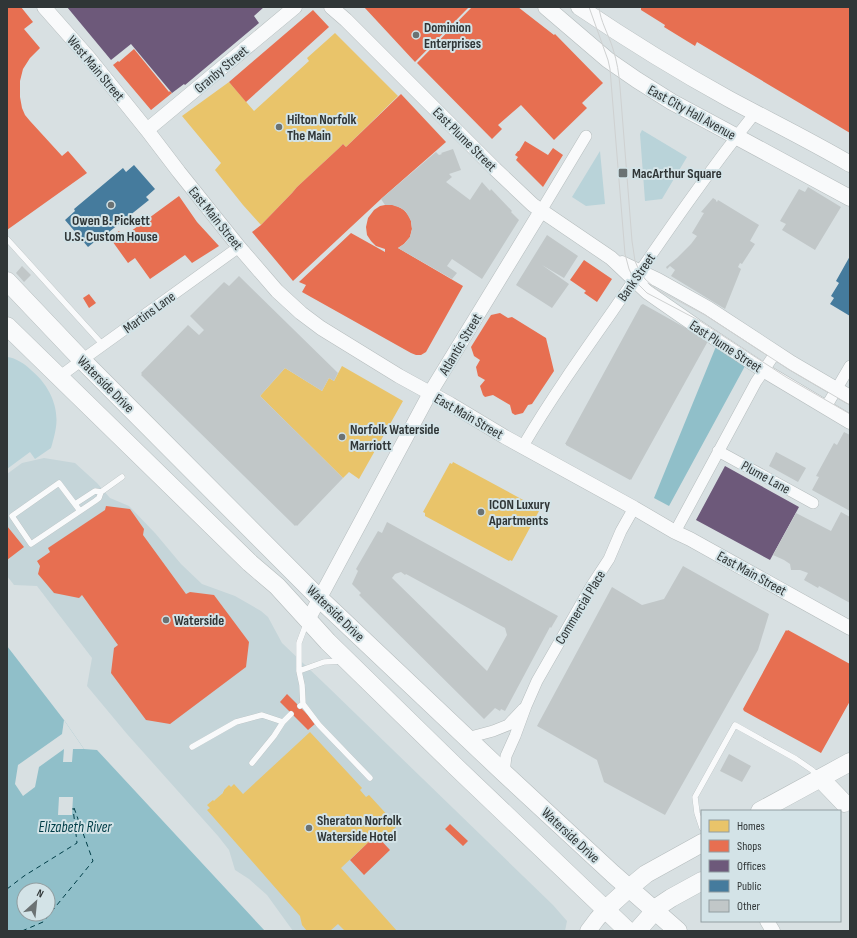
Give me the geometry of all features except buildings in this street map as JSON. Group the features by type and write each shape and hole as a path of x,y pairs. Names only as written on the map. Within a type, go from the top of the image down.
{"main road":[{"path":"563,22 576,7"},
{"name":"East City Hall Avenue","path":"579,7 619,34 729,99 850,164"},
{"name":"East City Hall Avenue","path":"548,8 608,60 632,77 736,137 850,198"},
{"name":"Waterside Drive","path":"7,281 82,360 319,598 504,773 678,931"},
{"name":"Waterside Drive","path":"7,326 250,563 277,586 347,661 449,761 628,931"},
{"path":"99,416 110,410 132,410"},
{"path":"765,809 850,762"},
{"path":"820,778 841,805"},
{"path":"588,931 605,910 646,874 701,844"},
{"path":"637,931 655,910 671,898 701,882"}],"street":[{"name":"West Main Street","path":"44,7 89,58 147,130"},
{"name":"Granby Street","path":"147,130 295,7"},
{"name":"East Plume Street","path":"331,7 346,20 495,169 533,204 637,276 647,292 696,326 763,370 850,422"},
{"name":"Bank Street","path":"523,446 537,421 637,276 736,137 755,113"},
{"name":"East Main Street","path":"147,130 239,247 277,291 301,313 321,328 398,376 675,532 850,628"},
{"name":"Atlantic Street","path":"308,620 430,393 586,136"},
{"name":"Martins Lane","path":"59,377 239,247"},
{"name":"East Plume Street","path":"637,276 658,280 708,308 850,397"},
{"path":"675,532 756,382 776,352"},
{"path":"826,408 850,366"},
{"name":"Plume Lane","path":"718,452 813,503"},
{"name":"Commercial Place","path":"504,773 506,756 537,681 592,585 609,559 634,508"},
{"name":"Commercial Place","path":"467,738 508,725 526,706"},
{"path":"768,922 773,931"}],"lane":[{"path":"7,239 103,345"},
{"path":"80,511 59,483 12,516 31,544 80,511 99,498 101,492 122,477"},
{"path":"75,504 95,491 101,492"},
{"path":"308,620 299,643 299,671 302,685 301,705 370,778"},
{"path":"299,671 324,662 347,661"},
{"path":"252,763 274,736 283,722 292,714"},
{"path":"192,747 236,722 262,715 283,722"},
{"path":"701,825 697,813 695,797 735,725 796,758 820,778"}],"shaded area":[{"path":"642,130 687,157 662,199 645,201 640,134"},
{"path":"600,151 605,204 586,206 572,197"},
{"path":"7,357 14,359 29,368 47,388 56,411 56,430 51,448 35,459 30,452 7,469"},
{"path":"44,458 75,463 97,483 110,498 129,506 155,533 181,564 202,584 235,596 261,611 268,617 282,643 553,905 567,921 565,931 293,931 267,895 249,879 235,870 229,850 218,836 127,734 87,686 92,658 37,586 14,585 7,576 7,474 22,463"}],"water":[{"path":"717,344 745,366 669,506 654,498"},
{"name":"Elizabeth River","path":"7,646 64,720 84,749 97,750 265,931 7,931"}],"pier":[{"path":"64,720 84,749 73,749 72,762 63,762 64,749 39,767 35,787 23,796 15,784 18,765 62,734"},
{"path":"59,797 73,797 72,815 58,815"}],"ferry route":[{"path":"22,931 43,922 93,861 73,805"},
{"path":"7,889 24,876 77,843 73,808"}],"tram line":[{"path":"589,7 610,69 625,254 634,280 647,293 700,321 786,377 850,414"},
{"path":"599,7 601,18 617,63 632,241 635,261 638,268 645,279 656,289 705,315 790,370 850,405"}],"place":[{"name":"Dominion Enterprises","path":"416,35"},
{"name":"Hilton Norfolk The Main","path":"279,127"},
{"name":"MacArthur Square","path":"623,173"},
{"name":"Owen B. Pickett U.S. Custom House","path":"111,205"},
{"name":"Norfolk Waterside Marriott","path":"342,437"},
{"name":"ICON Luxury Apartments","path":"481,512"},
{"name":"Waterside","path":"166,620"},
{"name":"Sheraton Norfolk Waterside Hotel","path":"309,828"}]}
